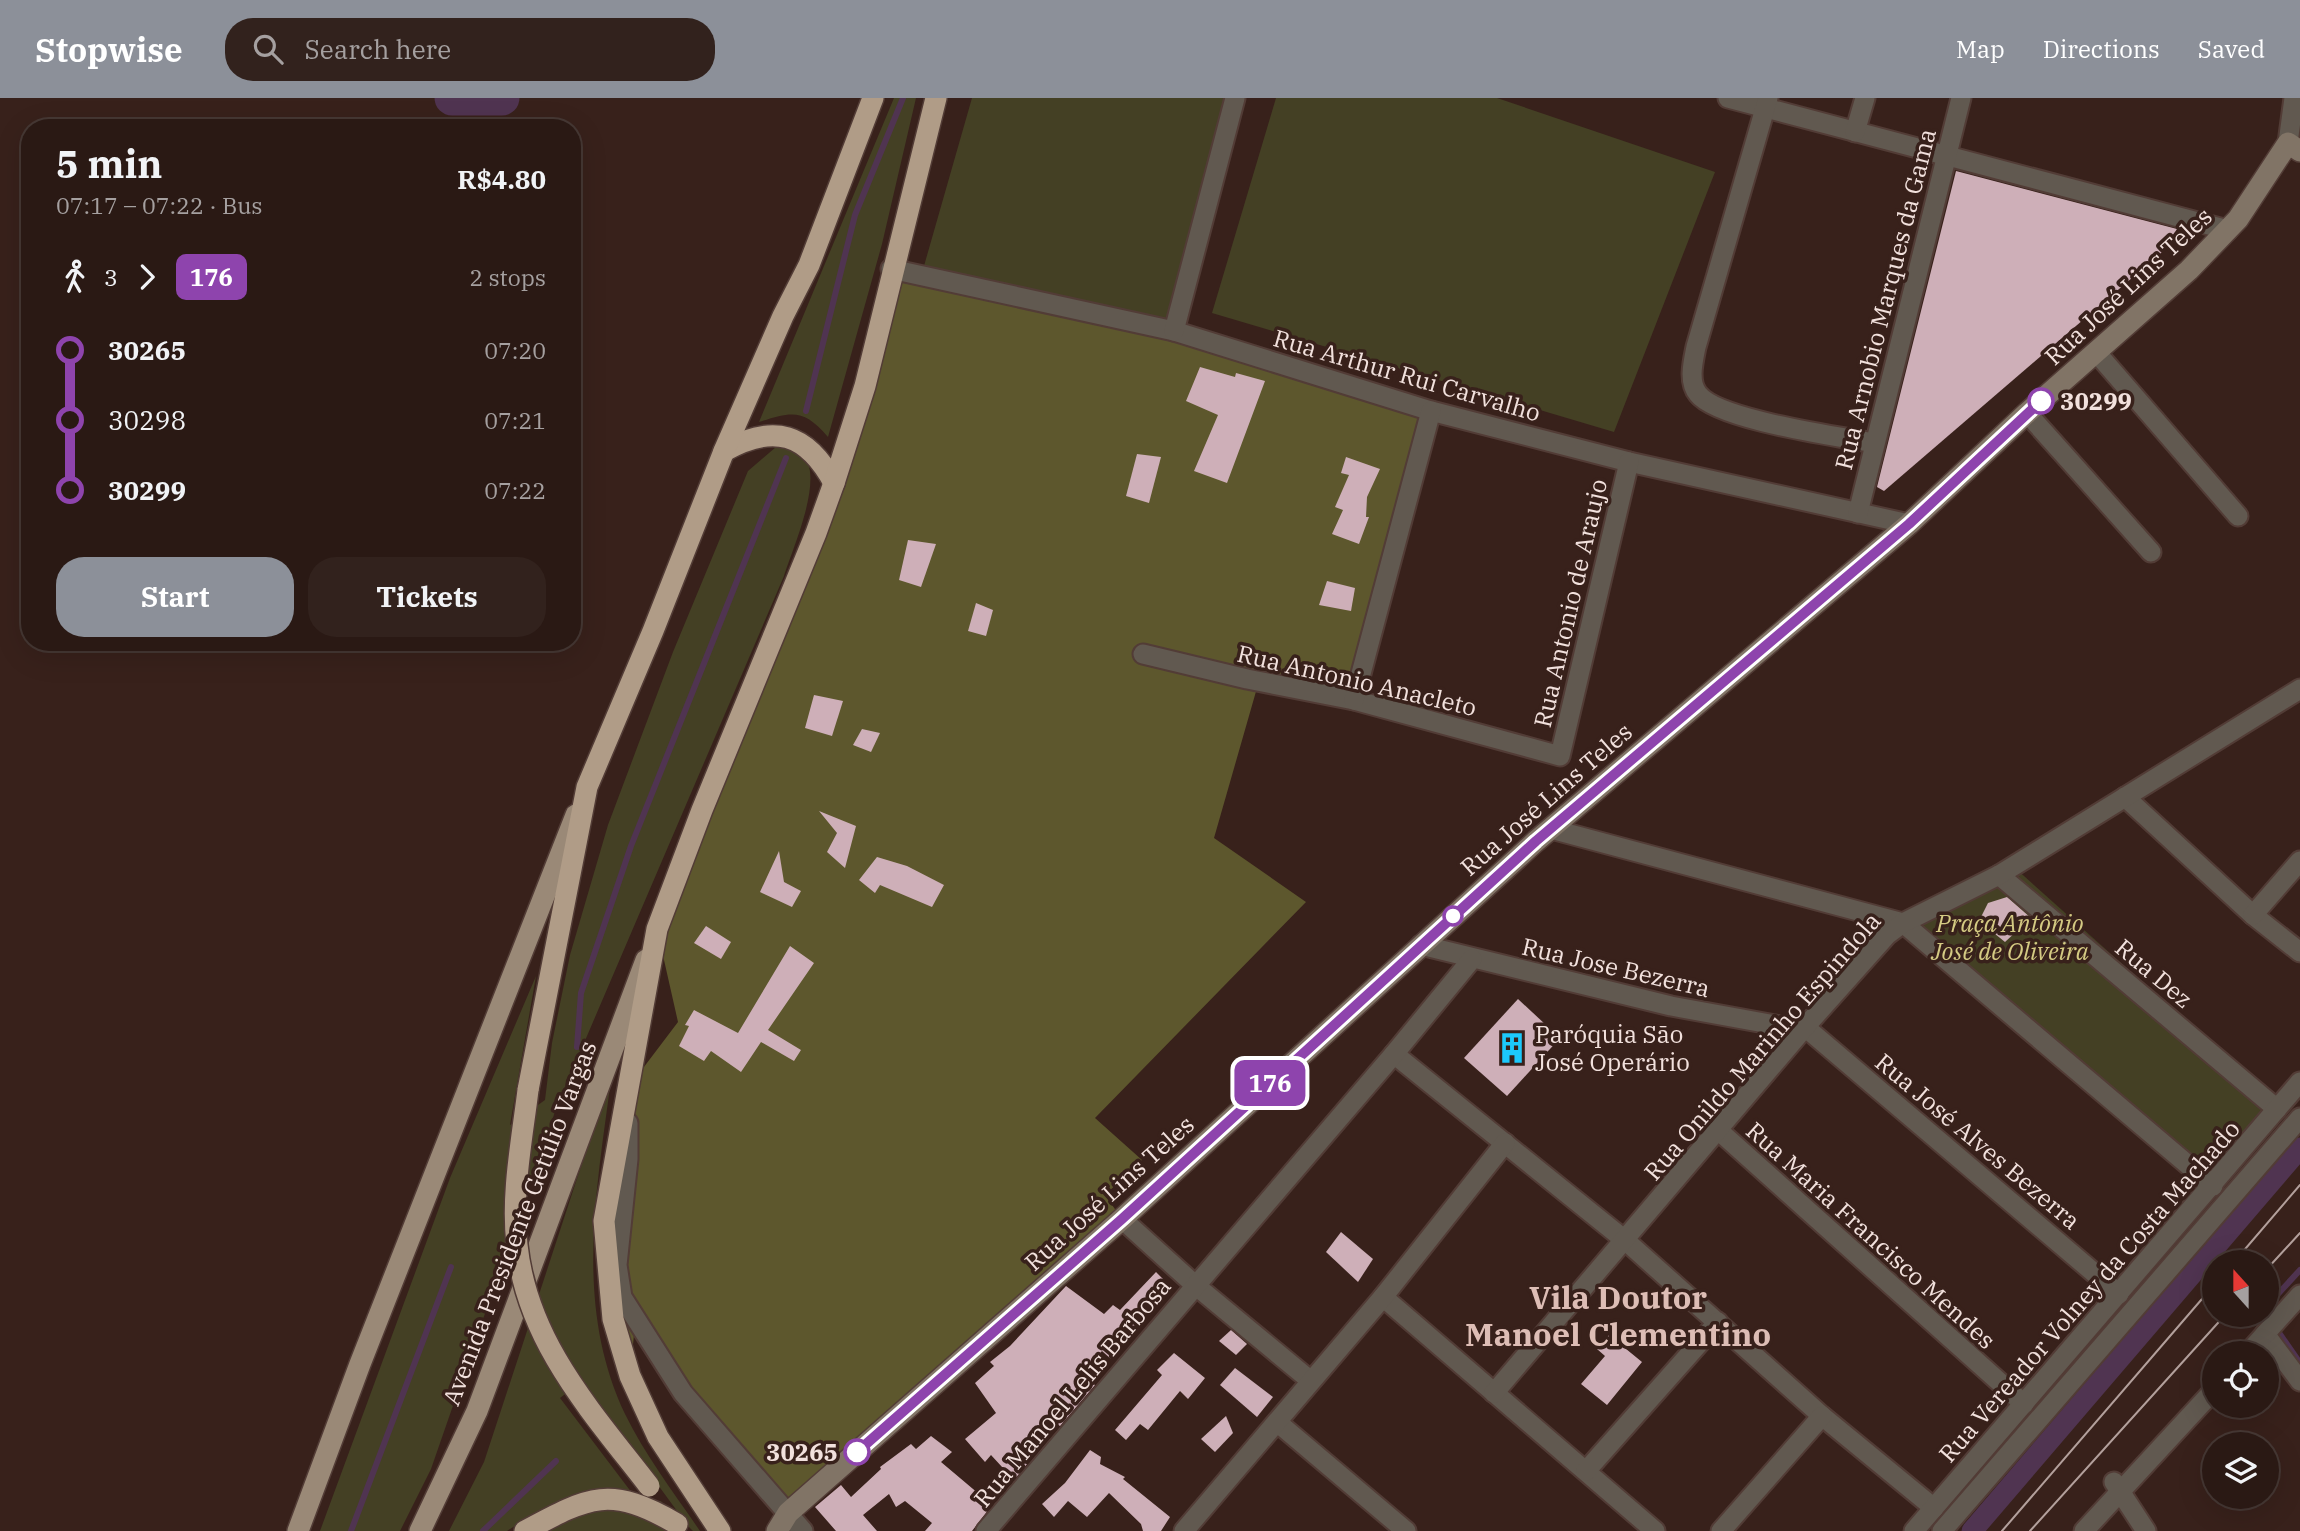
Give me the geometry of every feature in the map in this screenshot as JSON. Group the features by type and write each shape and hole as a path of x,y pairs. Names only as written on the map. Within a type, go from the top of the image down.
{"highway":[{"path":"679,1528 567,1379 532,1313 516,1244 517,1176 528,1090 587,788 724,451 809,265 873,98"},
{"path":"718,1528 658,1437 630,1376 613,1319 604,1221 657,929 834,483 865,386 891,269 936,98"},
{"path":"724,451 756,436 791,438 816,453 834,483"},
{"path":"524,1531 566,1510 611,1498 643,1506 679,1528"}],"main road":[{"path":"298,1531 360,1364 587,788"},
{"name":"Avenida Presidente Getúlio Vargas","path":"420,1531 477,1411 657,929"}],"street":[{"path":"1174,331 1236,98"},
{"path":"1728,98 1768,103 1855,132 2228,230"},
{"path":"1855,132 1865,98"},
{"name":"Rua Arnobio Marques da Gama","path":"1858,513 1961,98"},
{"name":"Rua José Lins Teles","path":"783,1522 1122,1219 1421,944 1551,829 1909,524 2027,413 2189,270 2228,230 2294,147 2294,98"},
{"path":"1768,103 1696,347 1692,380 1696,392 1706,403 1741,416 1874,443"},
{"name":"Rua Arthur Rui Carvalho","path":"891,269 1174,331 1431,411 1629,462 1909,524"},
{"path":"2096,352 2238,516"},
{"path":"1354,700 1431,411"},
{"path":"2027,413 2151,552"},
{"name":"Rua Antonio de Araujo","path":"1560,756 1629,462"},
{"name":"Rua Antonio Anacleto","path":"1143,654 1354,700 1560,756"},
{"name":"Rua Onildo Marinho Espindola","path":"1494,1393 1870,952 1903,923 1999,875 2299,691"},
{"path":"2125,797 2253,915 2300,952"},
{"path":"1551,829 1903,923 2213,1185"},
{"path":"2253,915 2300,861"},
{"name":"Rua Dez","path":"1999,875 2277,1109"},
{"name":"Rua Jose Bezerra","path":"1421,944 1472,959 1671,1006 1804,1028"},
{"name":"Rua Manoel Lelis Barbosa","path":"986,1531 1395,1054 1472,959"},
{"name":"Rua José Alves Bezerra","path":"1804,1028 2119,1294"},
{"path":"1395,1054 1626,1241 1822,1416 1934,1508"},
{"name":"Rua Vereador Volney da Costa Machado","path":"1914,1531 2300,1082"},
{"path":"628,1088 628,1159 617,1265 622,1297 683,1393 783,1522 803,1531"},
{"path":"1942,1531 2300,1118"},
{"name":"Rua Maria Francisco Mendes","path":"1718,1130 2024,1404"},
{"path":"1184,1531 1383,1297 1505,1143"},
{"path":"1122,1219 1195,1285 1311,1381"},
{"path":"2279,1318 2300,1295"},
{"path":"1383,1297 1655,1531"},
{"path":"1587,1471 1718,1322"},
{"path":"2259,1341 2271,1327 2300,1381"},
{"path":"2084,1531 2202,1403"},
{"path":"1721,1531 1822,1416"},
{"path":"1277,1422 1406,1531"},
{"path":"2069,1531 2113,1480 2146,1531"}],"green space":[{"path":"894,98 916,98 882,244 828,437 812,421 797,415 759,422"},
{"path":"972,98 1225,98 1168,320 924,266"},
{"path":"1276,98 1497,98 1715,172 1614,432 1212,313"},
{"path":"776,447 799,452 808,464 809,495 800,532 784,576 557,1106 431,1469 400,1531 320,1531 450,1178 536,976 510,1125 545,1100 552,1043 570,955 608,825 673,652 748,471"},
{"name":"Praça Antônio José de Oliveira","path":"2014,867 2275,1101 2214,1181 1909,921"},
{"path":"612,1072 600,1159 593,1245 599,1330 609,1372 625,1414 651,1459 700,1531 693,1531 688,1526 582,1381 560,1398 632,1493 599,1491 540,1510 507,1531 449,1531 484,1462"},
{"path":"661,1501 682,1531 536,1531 599,1506"}],"shaded area":[{"path":"891,269 1174,331 1430,412 1353,697 1259,681 1214,838 1306,902 1095,1118 1142,1160 1105,1195 1122,1219 788,1513 687,1389 637,1303 630,1376 613,1319 628,1088 678,1022 657,929 816,533"}],"building":[{"path":"1956,171 2177,229 2161,253 1884,491 1877,487"},
{"path":"1200,367 1235,377 1236,373 1265,381 1227,483 1194,471 1218,415 1186,401"},
{"path":"1137,454 1161,457 1149,503 1126,496"},
{"path":"1346,457 1380,469 1367,497 1366,517 1369,517 1359,544 1332,534 1343,510 1335,507 1349,475 1341,473"},
{"path":"908,540 936,544 921,587 899,580"},
{"path":"1327,581 1355,588 1351,611 1319,605"},
{"path":"976,603 993,610 986,636 968,631"},
{"path":"814,695 843,701 832,736 805,728"},
{"path":"862,729 880,733 871,752 853,745"},
{"path":"819,811 856,826 845,868 827,852 837,833"},
{"path":"779,851 784,882 801,891 792,907 760,892"},
{"path":"877,857 907,866 944,885 932,907 880,885 875,893 859,880"},
{"path":"2007,897 2031,918 2005,942 1979,921 1988,903"},
{"path":"706,926 731,942 721,959 694,943"},
{"path":"790,946 814,963 768,1030 801,1050 794,1061 761,1042 741,1072 711,1051 704,1061 679,1046 689,1026 685,1025 694,1010 738,1033"},
{"name":"Paróquia São José Operário","path":"1518,999 1560,1038 1507,1096 1464,1058"},
{"path":"1341,1232 1373,1259 1358,1282 1326,1252"},
{"path":"1156,1272 1167,1283 1169,1293 1143,1316 1111,1359 1102,1351 1081,1374 1095,1385 1060,1426 1054,1422 1019,1456 1027,1464 1014,1480 991,1455 985,1462 965,1439 996,1413 975,1383 994,1366 990,1362 1010,1346 1066,1286 1104,1314 1113,1305 1120,1310"},
{"path":"1231,1330 1247,1344 1236,1355 1219,1341"},
{"path":"1609,1335 1642,1362 1607,1405 1581,1384 1605,1356 1597,1349"},
{"path":"1174,1353 1205,1378 1188,1399 1180,1391 1148,1430 1140,1424 1126,1440 1115,1430 1162,1375 1157,1370"},
{"path":"1235,1368 1273,1397 1257,1417 1220,1385"},
{"path":"1226,1416 1233,1433 1215,1452 1201,1439"},
{"path":"931,1436 952,1452 941,1462 992,1505 972,1531 925,1531 932,1523 905,1501 896,1507 889,1494 863,1515 877,1531 836,1531 815,1507 841,1485 851,1497 881,1469 880,1467 911,1444 916,1449"},
{"path":"1090,1450 1101,1457 1100,1464 1125,1477 1123,1479 1170,1517 1161,1531 1143,1531 1141,1524 1109,1493 1087,1517 1068,1501 1054,1517 1042,1504 1065,1483"}],"waterway":[{"path":"452,98 502,98"},
{"path":"806,411 855,215 903,98"},
{"path":"577,1047 581,993 631,846 786,458"},
{"path":"1972,1531 2300,1148"},
{"path":"351,1531 451,1267"},
{"path":"2279,1293 2300,1270"},
{"path":"2275,1327 2300,1363"},
{"path":"483,1531 556,1461"}],"tram line":[{"path":"2244,1250 2300,1185"},
{"path":"2279,1256 2300,1233"},
{"path":"2002,1531 2202,1299"},
{"path":"2030,1531 2214,1327"}],"bus line":[{"name":"176","path":"857,1452 1122,1219 1536,841 1909,524 2041,401"}],"place":[{"name":"30299","path":"2041,401"},
{"name":"Paróquia São José Operário","path":"1512,1048"},
{"name":"30265","path":"857,1452"}],"district":[{"name":"Vila Doutor Manoel Clementino","path":"1618,1316"}]}
